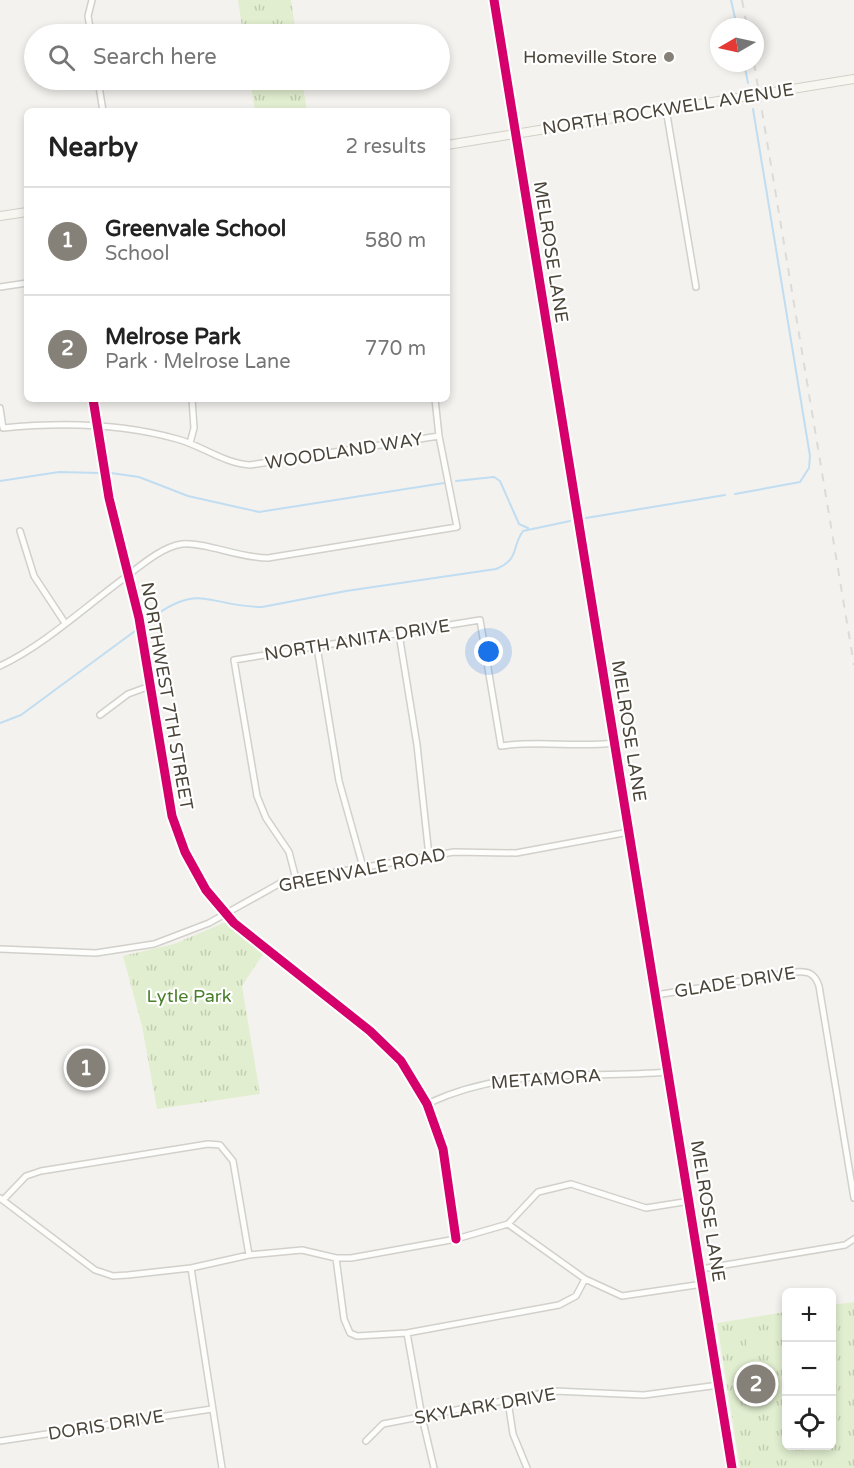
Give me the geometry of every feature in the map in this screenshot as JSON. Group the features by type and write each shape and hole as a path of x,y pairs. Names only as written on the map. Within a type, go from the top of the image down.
{"main road":[{"name":"NORTH ROCKWELL AVENUE","path":"450,145 854,79"},
{"path":"0,216 24,212"}],"street":[{"name":"MELROSE LANE","path":"494,0 732,1468"},
{"path":"89,24 88,16 91,1"},
{"path":"100,90 103,108"},
{"path":"666,109 696,287"},
{"path":"0,287 24,283"},
{"name":"NORTHWEST 7TH STREET","path":"93,402 116,530 139,618 170,805 177,834 194,872 226,915 401,1061 427,1104 443,1149 456,1239"},
{"path":"190,443 194,428 192,402"},
{"path":"0,666 65,623 136,568 180,544 196,545 241,556 268,558 458,527 439,436 435,402"},
{"name":"WOODLAND WAY","path":"0,408 3,428 55,422 97,425 190,443 232,463 261,465 439,436"},
{"path":"20,531 34,576 65,623"},
{"name":"NORTH ANITA DRIVE","path":"296,879 289,852 266,818 257,796 234,660 480,620 501,746 525,742 574,746 614,742"},
{"path":"399,634 417,745 429,856"},
{"path":"316,647 339,781 363,867"},
{"path":"100,715 128,694 150,686"},
{"name":"GREENVALE ROAD","path":"0,949 96,952 171,939 226,915 274,885 296,879 454,852 516,853 628,832"},
{"name":"GLADE DRIVE","path":"656,995 796,972 808,971 813,975 819,986 854,1198"},
{"name":"METAMORA","path":"427,1104 452,1092 483,1083 518,1077 625,1075 668,1071"},
{"path":"249,1255 233,1161 220,1145 208,1144 41,1171 26,1176 1,1199 95,1270 113,1276 191,1268 249,1255 302,1250 336,1258 351,1258 456,1239 508,1224 538,1192 571,1184 646,1208 690,1201"},
{"path":"508,1224 585,1279 622,1296 703,1284"},
{"path":"701,1269 845,1245 854,1239"},
{"path":"336,1258 344,1319 350,1333 375,1337 559,1305 576,1296 585,1279"},
{"path":"191,1268 222,1468"},
{"path":"407,1333 434,1468"},
{"name":"SKYLARK DRIVE","path":"366,1441 383,1424 554,1391 644,1395 719,1385"},
{"path":"508,1401 513,1434 527,1468"},
{"name":"DORIS DRIVE","path":"0,1441 212,1409"}],"green space":[{"path":"238,0 291,0 295,24 242,24"},
{"path":"252,90 304,90 307,108 255,108"},
{"name":"Lytle Park","path":"226,922 263,954 242,986 260,1094 157,1109 142,1026 123,956 174,944"},
{"path":"854,1302 854,1468 740,1468 717,1323 782,1313 782,1450 836,1450 836,1304"},
{"path":"767,1330 769,1345 747,1348 745,1333"}],"waterway":[{"path":"731,0 735,18"},
{"path":"746,72 748,83"},
{"path":"735,494 800,482 809,468 810,456 753,109"},
{"path":"0,481 59,472 99,473"},
{"path":"111,473 139,477 188,496 259,512 444,483"},
{"path":"456,481 494,477 500,481 519,524 528,528"},
{"path":"586,518 725,495"},
{"path":"145,623 178,602 191,599 203,598 243,606 262,607 346,591 496,569 512,557 523,531 570,521"},
{"path":"0,723 21,715 135,631"}],"railway":[{"path":"742,0 745,18"},
{"path":"755,72 854,665"}],"cycle path":[{"path":"494,0 732,1468"},
{"path":"93,402 109,498 139,618 172,816 185,852 206,890 234,923 370,1031 401,1061 427,1104 443,1149 456,1239"}],"place":[{"name":"Homeville Store","path":"669,57"},
{"name":"Greenvale School","path":"86,1068"},
{"name":"Melrose Park","path":"756,1384"}]}
